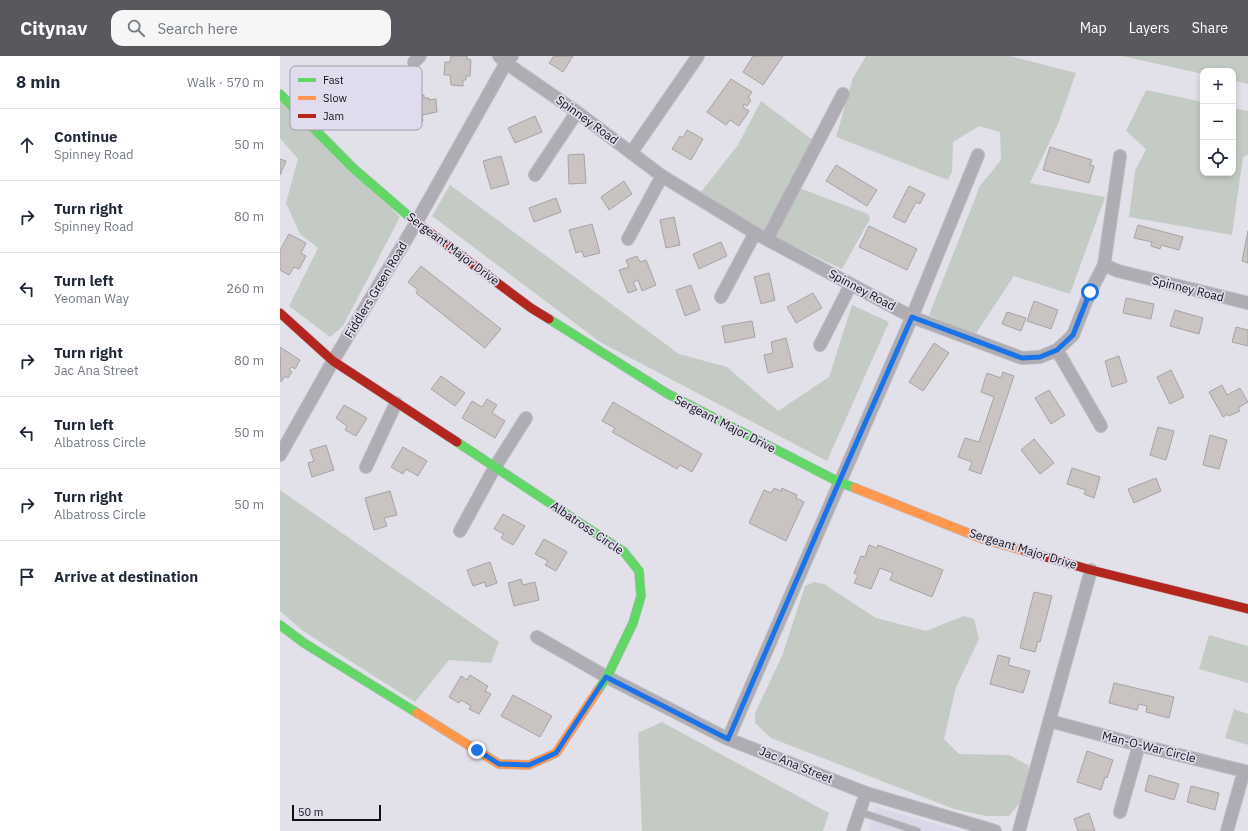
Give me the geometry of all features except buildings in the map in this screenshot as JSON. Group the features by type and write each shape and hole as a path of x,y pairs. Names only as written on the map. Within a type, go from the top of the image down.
{"street":[{"path":"631,153 698,56"},
{"name":"Spinney Road","path":"505,58 662,176 755,233 912,317 1022,358 1040,357 1057,350 1073,335 1090,292 1104,265 1118,271 1248,303"},
{"name":"Fiddlers Green Road","path":"280,454 333,361 416,223 505,58"},
{"name":"Sergeant Major Drive","path":"280,94 290,104"},
{"path":"766,239 843,94"},
{"path":"535,175 576,112"},
{"name":"Sergeant Major Drive","path":"316,130 353,168 416,223 531,308 668,394 839,482 983,539 1091,570 1248,609"},
{"path":"728,739 912,317 978,155"},
{"path":"1104,265 1120,156"},
{"path":"628,239 662,176"},
{"path":"721,297 755,233"},
{"path":"820,345 851,284"},
{"name":"Albatross Circle","path":"280,313 333,361 624,552 639,571 641,596 633,624 606,677 556,753 529,765 499,764 304,643 280,625"},
{"path":"1057,350 1101,426"},
{"path":"366,467 396,403"},
{"path":"460,531 495,467 526,418"},
{"path":"1019,831 1091,570"},
{"name":"Jac Ana Street","path":"537,637 606,677 728,739 866,793 968,827 995,831"},
{"name":"Man-O-War Circle","path":"1050,721 1139,745 1246,771"},
{"path":"1120,812 1139,745"},
{"path":"1227,831 1246,771"},
{"path":"853,831 866,793"}],"lane":[{"path":"860,812 917,831"}],"shaded area":[{"path":"866,56 1010,56 1076,73 1058,124 1030,183 1105,197 1070,294 1014,276 975,335 929,315 980,186 1001,160 1000,132 979,126 953,142 952,172 948,180 836,137 853,78"},
{"path":"1122,56 1248,56 1248,84 1236,81 1236,68 1200,68 1200,73"},
{"path":"1146,90 1200,101 1200,176 1236,176 1236,109 1248,111 1248,154 1243,157 1232,235 1129,217 1135,171 1146,149 1126,131"},
{"path":"280,99 290,109 290,130 312,130 400,217 343,326 330,337 289,306 318,248 300,234 286,203 298,159 280,138"},
{"path":"761,101 814,141 789,184 868,214 870,219 842,269 745,223 701,192 738,145"},
{"path":"450,185 679,354 727,367 778,411 829,377 852,305 889,322 827,461 600,342 432,216"},
{"path":"280,490 499,642 491,663 449,660 415,702 303,631 280,611"},
{"path":"814,582 824,584 876,618 926,631 964,616 974,619 979,639 956,687 944,739 959,754 1009,755 1028,765 1030,776 1023,799 1009,816 987,816 954,809 771,738 755,723 755,713 782,656 805,586"},
{"path":"1209,635 1248,646 1248,683 1199,669"},
{"path":"1234,709 1248,714 1248,745 1225,738"},
{"path":"662,722 829,813 823,831 642,831 638,733"},
{"path":"876,807 961,831 868,831"}],"traffic: fast":[{"path":"280,94 290,104"},
{"path":"316,130 353,168 412,219"},
{"path":"549,319 668,394 839,482 855,488"},
{"path":"457,442 624,552 639,571 641,596 633,623 607,677 598,690"},
{"path":"280,625 304,643 417,713"}],"traffic: slow":[{"path":"855,488 983,539 1025,551"},
{"path":"417,713 499,764 529,765 556,753 598,690"}],"traffic: jam":[{"path":"412,219 531,308 549,319"},
{"path":"280,313 333,361 457,442"},
{"path":"1025,551 1091,570 1248,609"}],"route":[{"path":"477,750 499,764 529,765 556,753 606,677 728,739 912,317 1022,358 1040,357 1057,350 1073,335 1090,292"}]}
